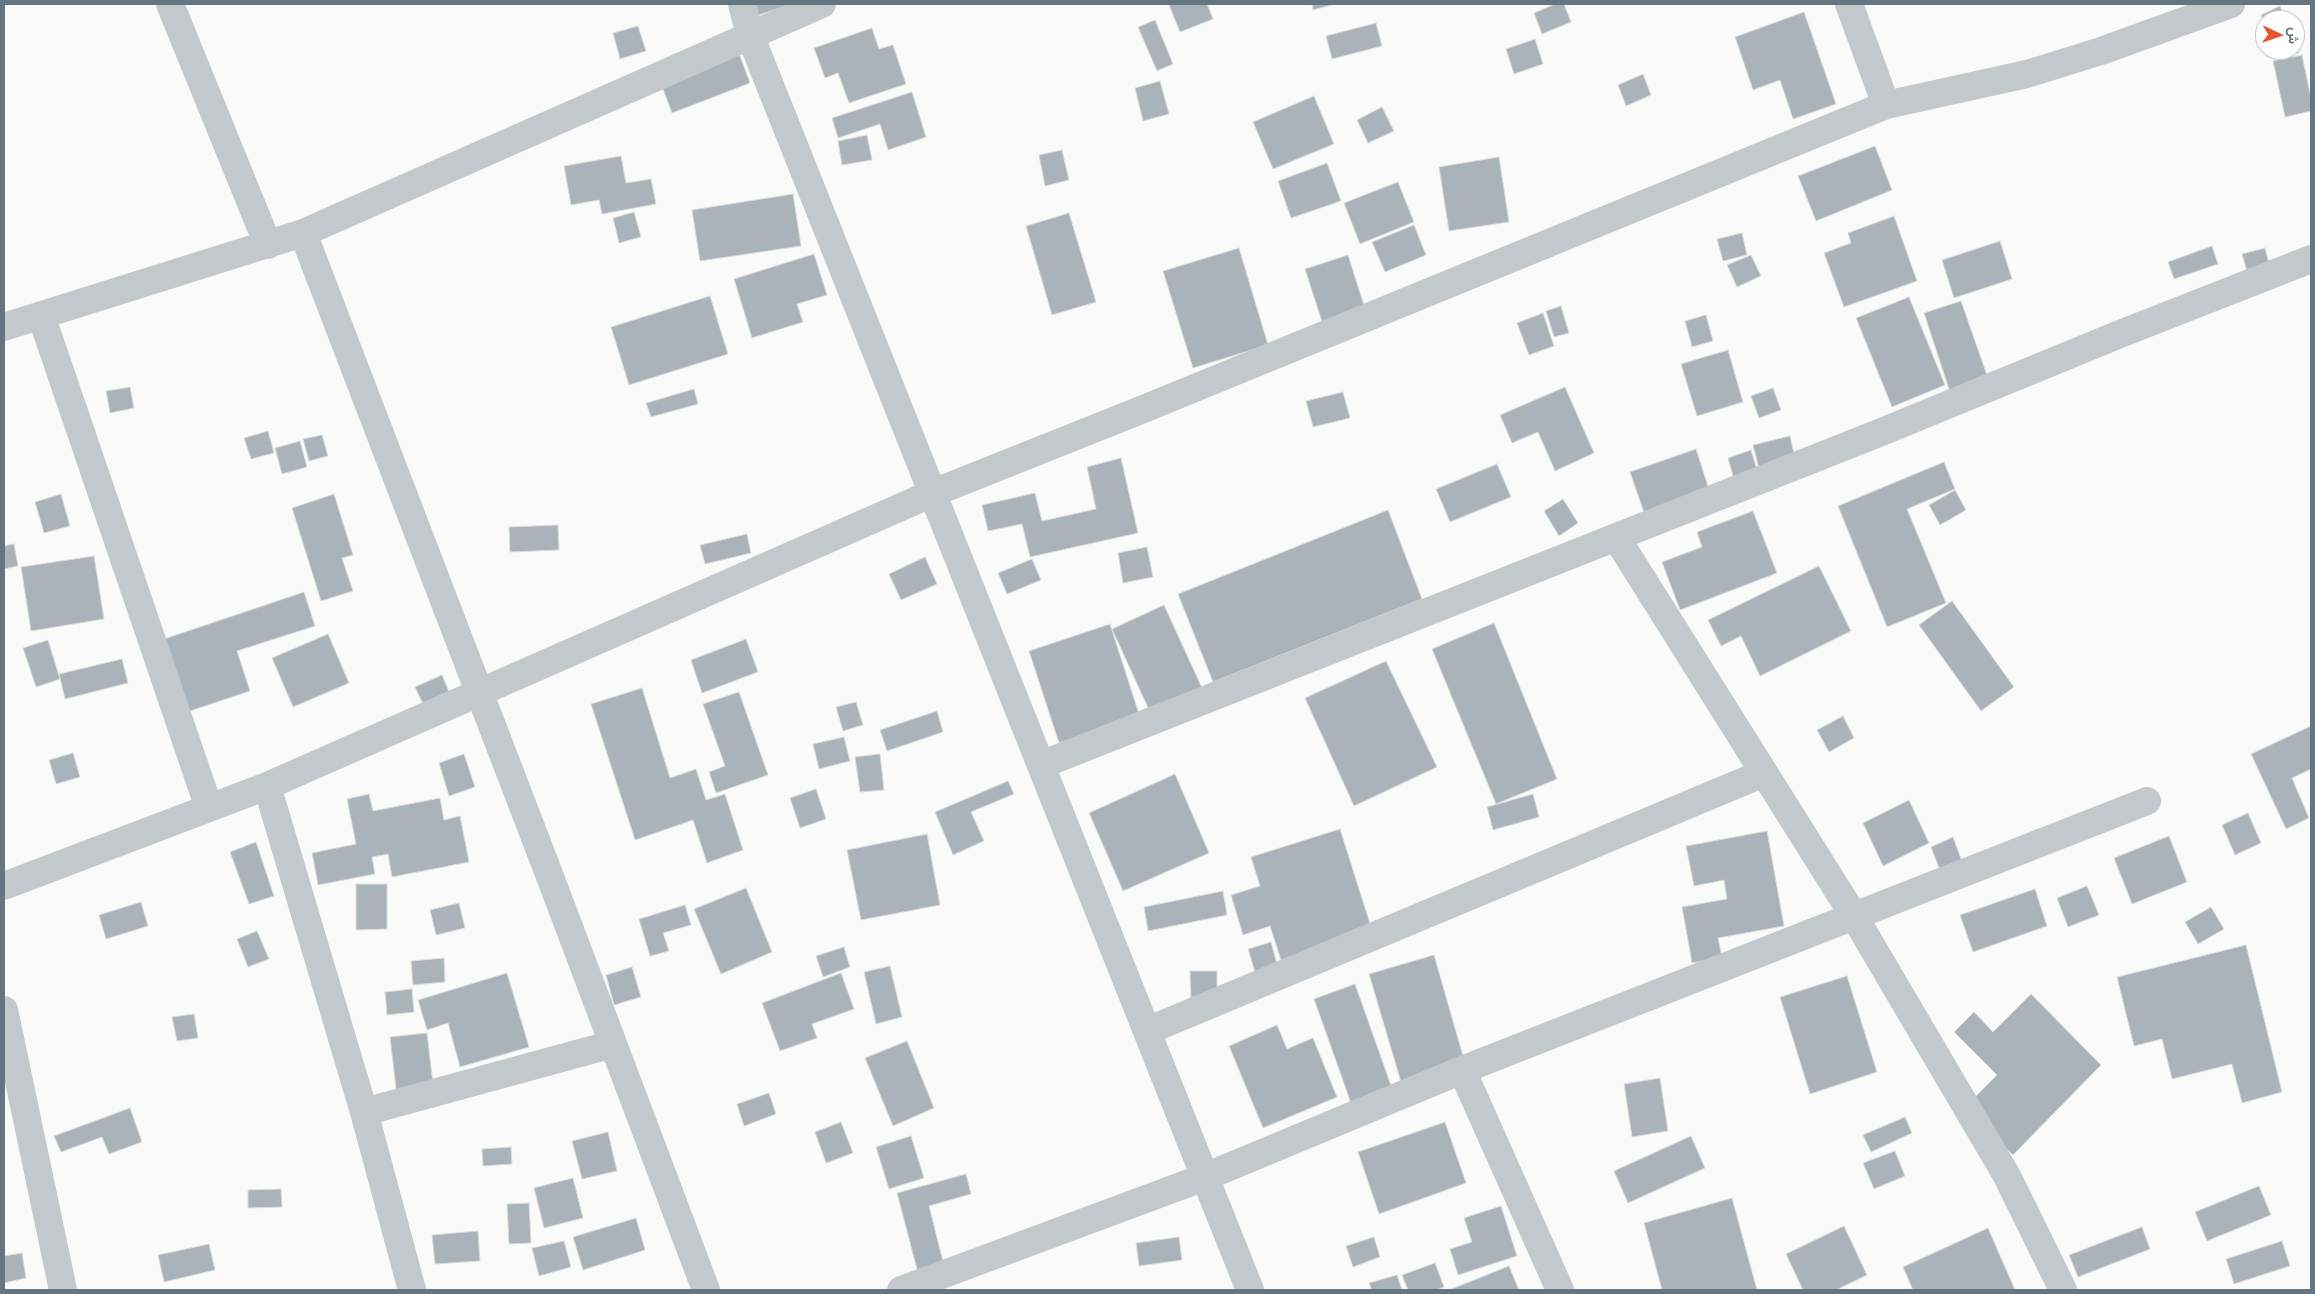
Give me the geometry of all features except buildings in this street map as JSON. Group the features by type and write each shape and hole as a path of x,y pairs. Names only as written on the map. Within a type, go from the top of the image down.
{"street":[{"path":"170,4 268,244"},
{"path":"742,4 750,35 1250,1290"},
{"path":"4,327 303,233 822,4"},
{"path":"1849,4 1886,105"},
{"path":"4,886 267,786 933,494 1886,105 2027,74 2101,51 2231,4"},
{"path":"303,233 706,1290"},
{"path":"1041,764 2311,260"},
{"path":"41,316 209,808"},
{"path":"1616,537 1854,916 2007,1176 2064,1290"},
{"path":"1147,1032 1764,773"},
{"path":"267,786 364,1112 412,1290"},
{"path":"901,1290 1205,1177 1462,1070 2147,801"},
{"path":"4,1010 63,1290"},
{"path":"364,1112 613,1044"},
{"path":"1462,1070 1560,1290"}]}
